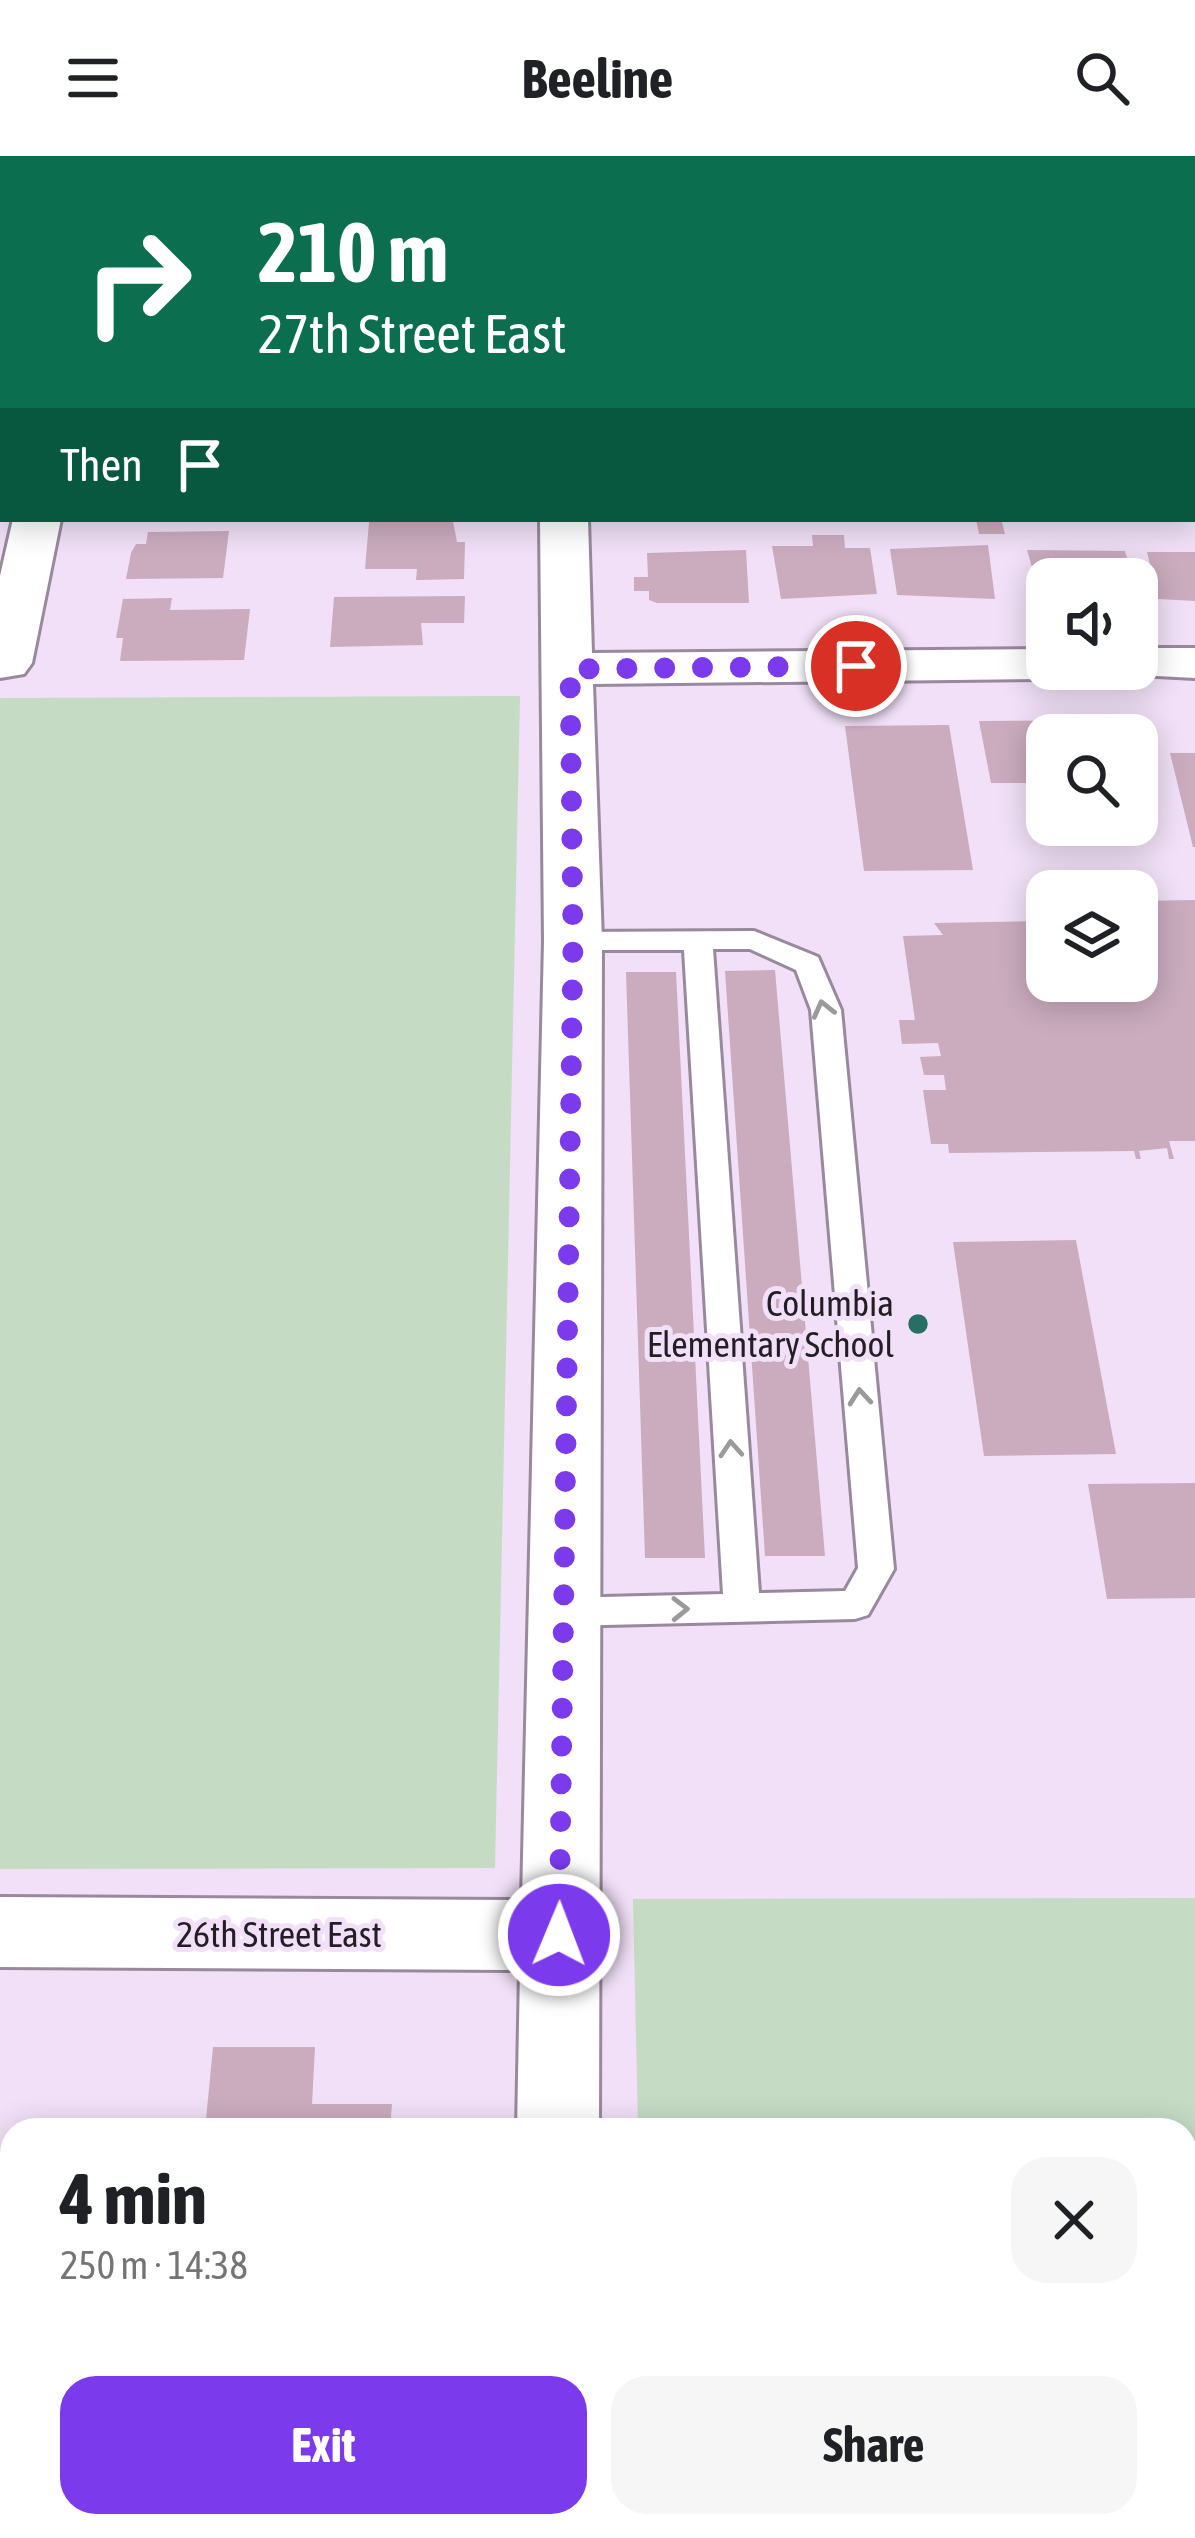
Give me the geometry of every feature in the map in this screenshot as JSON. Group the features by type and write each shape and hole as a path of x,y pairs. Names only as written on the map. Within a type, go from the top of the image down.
{"street":[{"path":"3,663 36,522"},
{"path":"558,2118 573,941 564,522"},
{"path":"1158,663 1195,662"},
{"path":"570,669 1026,664"},
{"name":"26th Street East","path":"0,1932 559,1935"}],"lane":[{"path":"698,940 742,1608"},
{"path":"563,1612 855,1605 876,1569 826,1010 808,964 754,940 573,941"}],"green space":[{"path":"520,696 495,1868 0,1869 0,698"},
{"path":"1195,1898 1195,2118 638,2118 633,1899"}],"building":[{"path":"369,522 453,522 457,542 465,542 464,579 416,580 417,569 365,569"},
{"path":"977,522 1002,522 1005,534 979,534"},
{"path":"229,531 223,578 126,579 131,553 136,544 146,544 148,532"},
{"path":"812,535 844,535 845,548 870,548 877,594 781,599 772,546 813,546"},
{"path":"988,545 995,599 897,595 890,549"},
{"path":"746,550 749,603 657,603 649,600 649,591 634,591 634,577 648,577 647,553"},
{"path":"1027,550 1125,551 1127,558 1029,558"},
{"path":"1147,552 1195,552 1195,601 1158,599 1158,558 1148,558"},
{"path":"465,596 464,623 421,623 423,645 330,647 334,597"},
{"path":"172,598 170,610 250,609 244,660 120,661 123,638 116,638 123,599"},
{"path":"979,721 1026,721 1026,783 991,783"},
{"path":"949,725 973,870 864,871 845,726"},
{"path":"1170,753 1195,753 1195,847 1193,847"},
{"path":"1195,900 1195,1141 1169,1141 1174,1159 1169,1159 1167,1148 1139,1151 1141,1159 1136,1159 1134,1151 949,1153 948,1144 931,1144 923,1090 946,1090 944,1075 924,1075 920,1057 941,1056 938,1043 902,1044 899,1020 915,1020 903,936 943,935 934,923 1026,921 1026,1002 1158,1002 1158,901"},
{"path":"775,970 825,1556 765,1556 725,971"},
{"path":"626,972 676,972 705,1558 645,1558"},
{"path":"1076,1240 1116,1454 984,1456 953,1242"},
{"path":"1195,1483 1195,1598 1107,1599 1088,1484"},
{"path":"213,2047 315,2047 312,2104 392,2104 391,2118 206,2118"}],"place":[{"name":"Columbia Elementary School","path":"918,1324"}],"route":[{"path":"559,1935 573,941 570,669 856,666"}]}
